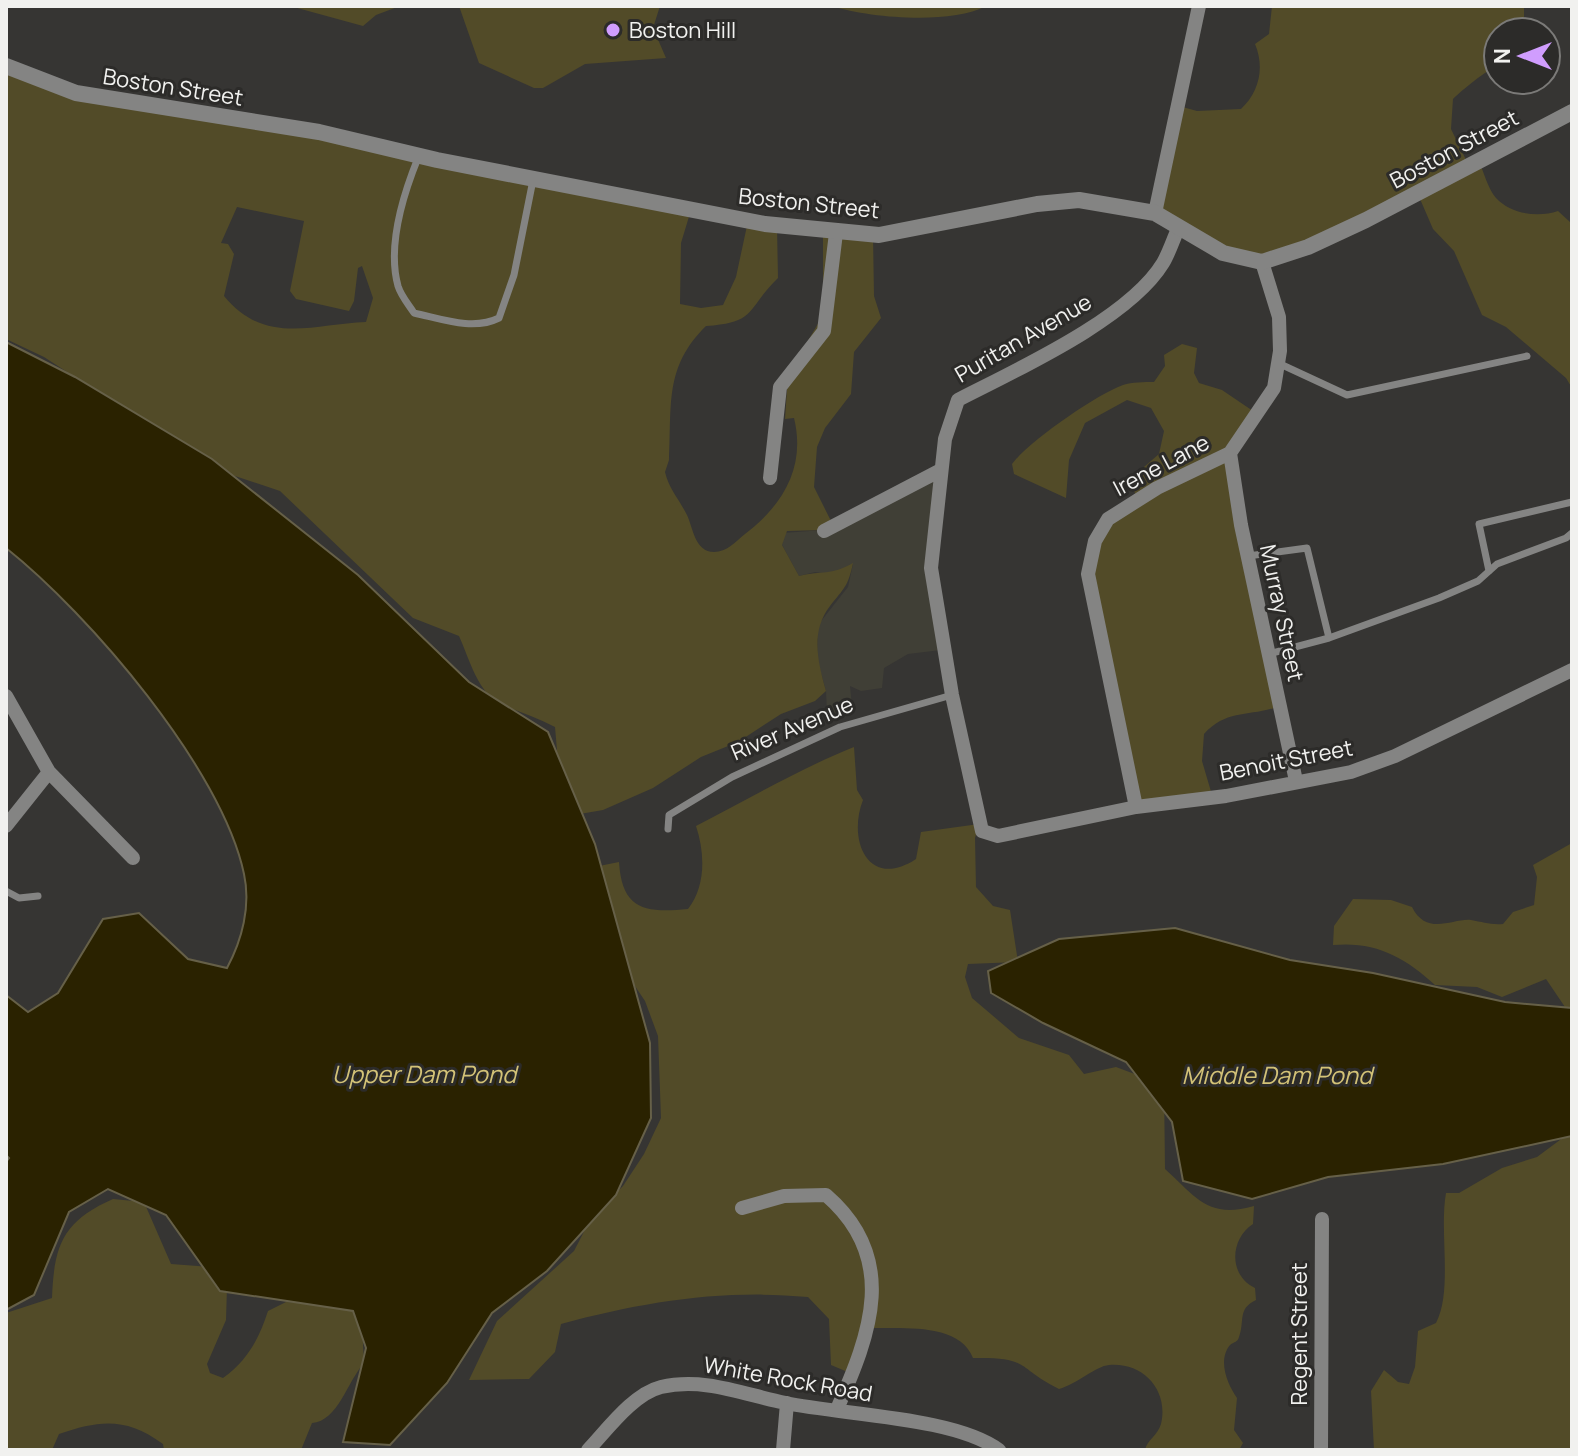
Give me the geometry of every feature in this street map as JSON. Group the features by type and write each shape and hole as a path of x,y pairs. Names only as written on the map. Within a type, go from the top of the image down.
{"street":[{"path":"1155,213 1199,6"},
{"name":"Boston Street","path":"6,66 76,93 319,132 533,180 765,224 879,235 1037,204 1079,200 1155,213 1223,253 1262,262 1308,247 1366,220 1572,112"},
{"name":"Puritan Avenue","path":"990,834 982,831 952,695 931,568 945,439 958,400 1125,305 1162,265 1178,229"},
{"path":"770,478 780,387 824,331 836,233"},
{"name":"Irene Lane","path":"1136,807 1088,574 1095,541 1108,519 1157,488 1230,453 1274,388 1279,317 1262,262"},
{"name":"Murray Street","path":"1230,453 1248,556 1296,781"},
{"path":"824,531 941,470"},
{"name":"Benoit Street","path":"990,834 998,836 1136,807 1226,796 1351,772 1395,756 1572,670"},
{"path":"6,696 49,772 133,858"},
{"path":"6,826 49,772"},
{"path":"742,1208 784,1196 826,1195 847,1213 865,1247 873,1273 871,1307 862,1352 837,1409"},
{"name":"Regent Street","path":"1321,1450 1319,1310 1322,1219"},
{"name":"White Rock Road","path":"588,1450 630,1406 658,1387 689,1384 728,1387 787,1403 837,1409 984,1439 999,1450"},
{"path":"783,1450 787,1403"}],"lane":[{"path":"419,156 405,190 395,263 399,289 414,313 438,319 484,326 499,318 514,275 533,180"},
{"path":"1278,363 1347,395 1527,356"},
{"path":"1489,571 1479,524 1572,502"},
{"path":"1269,654 1329,638 1439,598 1478,581 1497,564 1572,533"},
{"path":"1248,556 1307,548 1329,638"},
{"name":"River Avenue","path":"668,829 669,815 732,777 840,727 952,695"},
{"path":"6,891 19,898 38,896"}],"shaded area":[{"path":"290,6 400,6 376,15 363,26"},
{"path":"459,6 660,6 653,28 666,58 585,64 543,88 534,88 479,63"},
{"path":"832,6 986,6 952,16 910,18 867,14"},
{"path":"1272,6 1524,6 1524,16 1482,16 1482,75 1453,99 1451,129 1467,162 1479,162 1491,190 1502,203 1525,213 1558,211 1570,222 1572,388 1566,378 1506,327 1482,315 1454,251 1433,229 1417,192 1345,228 1250,259 1159,217 1179,106 1197,111 1241,109 1256,87 1260,71 1255,44 1269,34"},
{"path":"6,66 74,93 691,210 681,243 680,304 701,308 723,305 736,277 748,221 777,227 778,278 743,317 706,326 683,356 673,388 669,460 665,472 699,544 708,551 719,552 759,523 770,511 794,469 797,436 794,418 785,419 788,375 823,315 823,231 873,235 874,296 881,318 854,352 851,394 825,428 817,447 814,487 832,523 823,530 787,531 782,545 799,576 832,571 853,563 847,582 820,626 818,658 826,691 815,701 781,714 738,742 701,757 653,788 603,810 574,815 560,785 555,727 494,700 475,675 459,636 413,618 280,491 226,473 44,357 6,339","holes":["237,207 304,221 290,291 296,299 349,311 354,301 358,268 362,266 373,298 366,322 309,328 273,327 240,312 224,296 234,254 228,244 221,243"]},
{"path":"1182,344 1197,348 1194,373 1199,383 1222,390 1253,411 1228,454 1277,707 1230,717 1204,734 1202,761 1212,795 1134,805 1096,624 1094,539 1137,499 1130,479 1159,454 1164,431 1151,408 1127,400 1085,423 1069,460 1066,498 1014,474 1012,464 1047,432 1097,398 1127,384 1154,382 1165,366 1164,355"},
{"path":"938,474 929,538 941,650 908,654 884,668 882,688 861,691 850,686 852,707 835,717 827,713 826,691 817,659 818,625 848,587 853,564 832,575 815,572 799,576 782,545 783,533 823,530"},
{"path":"854,747 857,790 863,800 858,831 860,845 874,865 886,869 900,867 916,859 921,832 979,824 975,838 976,887 993,906 1010,910 1018,962 968,964 965,977 972,998 1019,1038 1069,1055 1084,1074 1116,1067 1164,1085 1165,1169 1195,1197 1214,1208 1225,1210 1254,1206 1253,1224 1240,1238 1235,1257 1240,1275 1255,1288 1256,1300 1246,1307 1238,1339 1230,1345 1224,1358 1227,1380 1237,1398 1234,1430 1243,1443 1239,1450 1145,1450 1161,1424 1161,1400 1143,1373 1121,1365 1104,1366 1059,1389 1014,1362 973,1358 966,1346 942,1333 912,1328 869,1328 850,1373 831,1365 829,1319 808,1297 714,1296 592,1316 561,1324 555,1352 529,1379 469,1380 497,1321 574,1251 591,1218 623,1186 644,1154 661,1118 658,1036 645,1001 612,952 594,867 619,862 625,890 638,905 660,910 688,909 701,880 701,847 696,826"},
{"path":"1572,843 1572,1010 1567,1010 1546,979 1502,997 1477,987 1435,985 1401,959 1376,949 1333,945 1334,926 1353,899 1391,900 1412,907 1418,916 1433,924 1471,920 1503,924 1513,912 1534,905 1537,877 1533,865"},
{"path":"1572,1131 1572,1450 1374,1450 1371,1391 1384,1370 1398,1382 1409,1384 1415,1367 1418,1331 1436,1323 1441,1310 1445,1278 1446,1193 1459,1193 1502,1168 1537,1157"},
{"path":"113,1199 144,1202 171,1264 211,1267 227,1287 226,1320 207,1364 210,1373 223,1378 239,1364 261,1331 268,1311 286,1302 361,1306 364,1363 329,1415 312,1423 301,1450 164,1450 163,1444 137,1429 100,1424 59,1434 52,1450 6,1450 6,1313 52,1298 55,1263 64,1237 83,1216"}],"water":[{"name":"Upper Dam Pond","path":"6,342 75,377 212,459 358,575 469,682 548,732 595,844 650,1043 651,1118 616,1195 547,1271 492,1313 447,1383 390,1445 343,1442 366,1348 353,1311 220,1291 166,1215 108,1189 69,1212 34,1295 6,1310 6,1162 9,1158 6,1155 6,995 28,1012 58,993 103,919 139,913 188,959 227,968 241,934 246,910 246,886 231,833 181,742 112,652 75,612 6,548"},
{"name":"Middle Dam Pond","path":"1175,928 1290,960 1373,973 1505,1002 1572,1008 1572,1136 1443,1164 1328,1177 1252,1199 1183,1181 1172,1122 1126,1062 1043,1023 991,993 988,971 1059,939"}],"place":[{"name":"Boston Hill","path":"613,30"}]}
